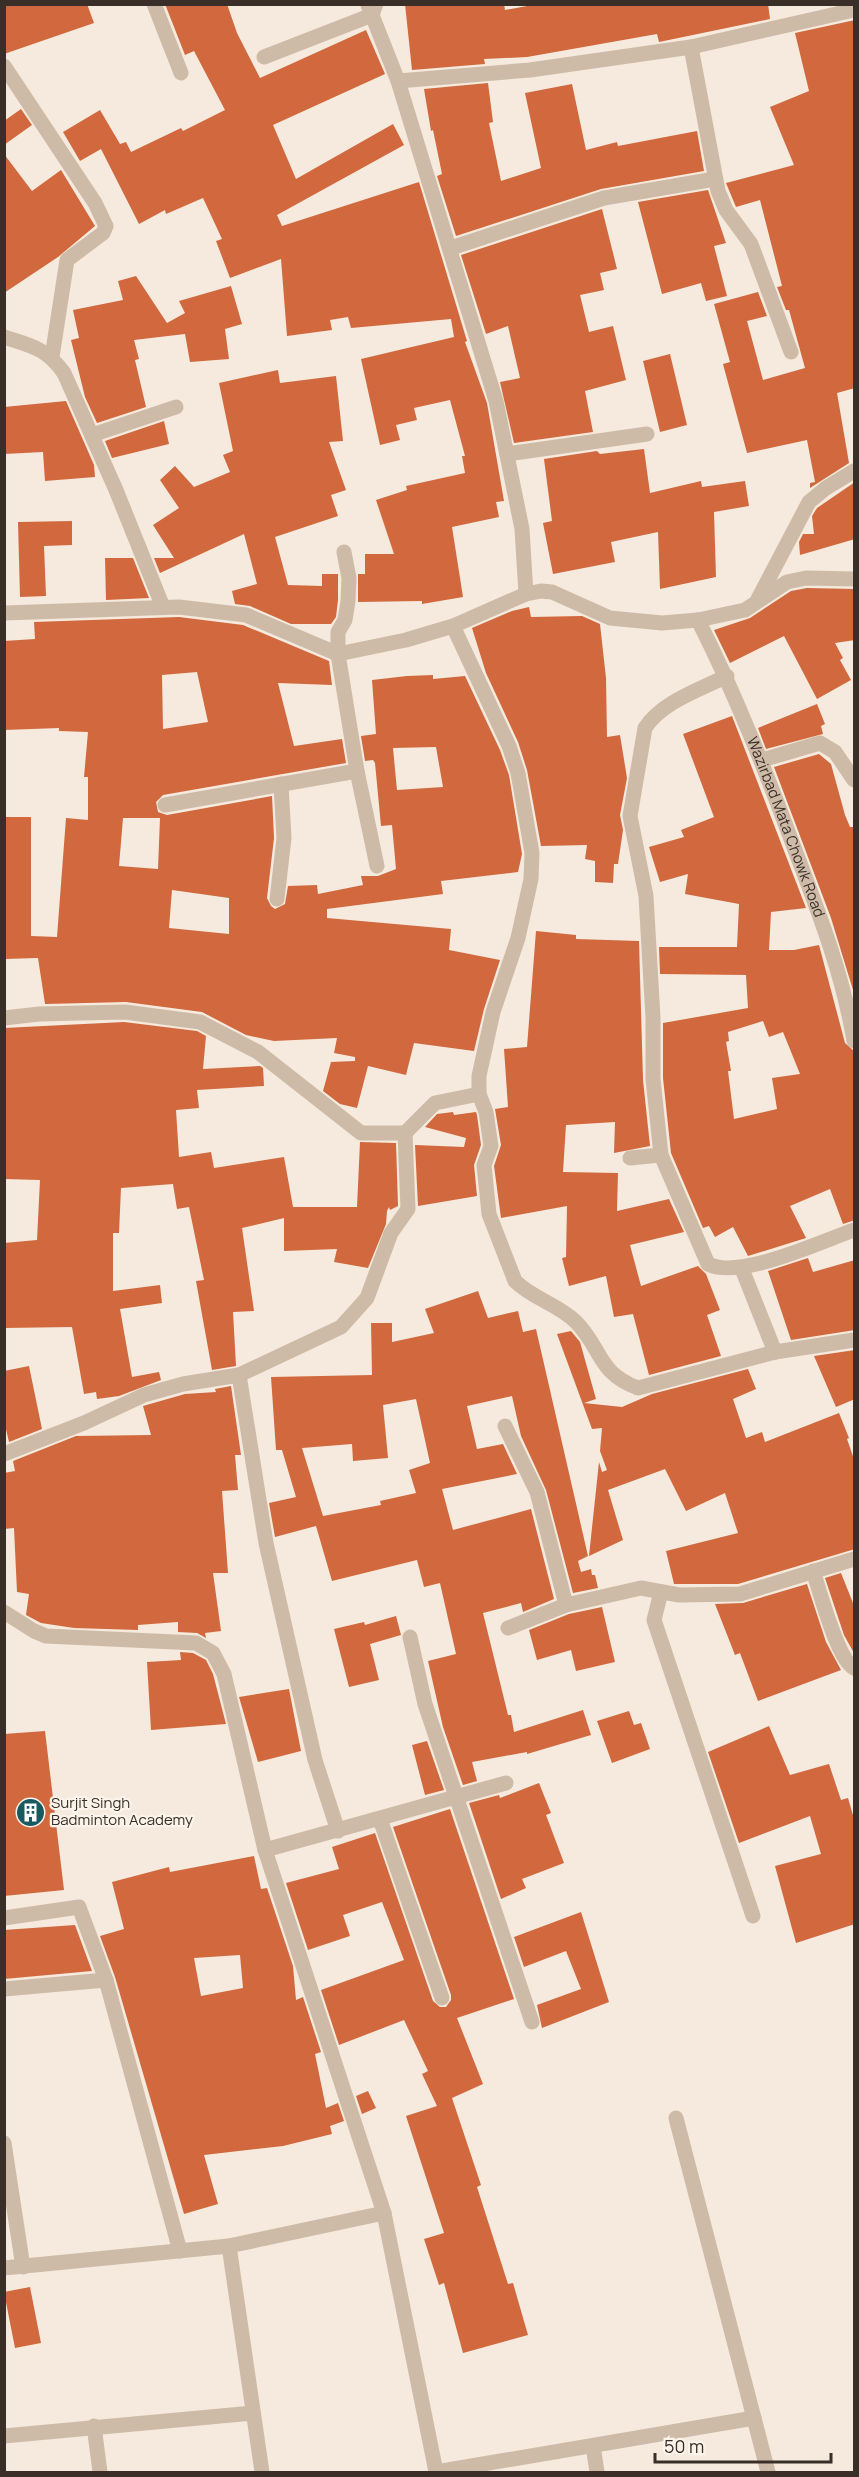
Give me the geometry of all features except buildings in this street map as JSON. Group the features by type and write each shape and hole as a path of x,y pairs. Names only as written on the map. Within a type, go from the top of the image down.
{"street":[{"path":"154,4 181,73"},
{"path":"264,57 372,8 398,81 451,248 496,401 522,529 526,594"},
{"path":"398,81 530,70 691,47 855,10"},
{"path":"691,47 715,179 726,210 751,244 791,352"},
{"path":"4,66 95,203 106,226 103,233 75,251 67,260 52,357"},
{"path":"451,248 604,198 715,179"},
{"path":"4,336 40,348 52,357 64,373 163,607"},
{"path":"92,435 176,407"},
{"path":"507,454 647,434"},
{"path":"757,602 809,502 826,488 855,471"},
{"path":"344,552 349,590 345,620 338,632 338,654 357,771 377,866"},
{"path":"4,613 163,607 246,615 338,654 406,640 453,626 526,594 552,592 610,618 633,622 698,620 745,610 787,582 806,578 855,579"},
{"name":"Wazirbad Mata Chowk Road","path":"698,620 727,676 762,760 842,981 855,1041"},
{"path":"453,626 509,746 520,784 532,853 527,900 518,938 493,1012 481,1062 479,1094 486,1112 491,1146 484,1165 489,1214 515,1281 523,1289 553,1303 577,1323 611,1375 638,1388 776,1352 855,1340"},
{"path":"727,676 662,710 645,728 630,816 646,896 653,1018 652,1079 661,1155 708,1264 717,1269 742,1269 855,1230"},
{"path":"762,760 820,743 835,752 855,780"},
{"path":"165,806 357,771"},
{"path":"278,899 284,838 281,784"},
{"path":"4,1018 126,1012 200,1022 258,1052 361,1132 405,1133 435,1103 479,1094"},
{"path":"4,1454 84,1423 144,1395 183,1384 239,1375 341,1327 367,1298 391,1233 408,1209 405,1133"},
{"path":"630,1158 661,1155"},
{"path":"742,1269 776,1352"},
{"path":"239,1375 266,1543 315,1760 338,1831"},
{"path":"506,1426 537,1492 566,1605"},
{"path":"508,1628 566,1605 641,1588 679,1595 740,1594 855,1559"},
{"path":"813,1571 840,1648 848,1664 855,1668"},
{"path":"661,1592 654,1620 753,1916"},
{"path":"4,1612 46,1636 196,1643 213,1653 224,1674 265,1850 384,2213 436,2472 754,2418"},
{"path":"410,1637 425,1704 532,2022"},
{"path":"265,1850 380,1820 506,1783"},
{"path":"380,1820 442,1998"},
{"path":"4,1918 79,1907 106,1980 180,2251"},
{"path":"4,1989 106,1980"},
{"path":"676,2118 768,2472"},
{"path":"4,2143 23,2266"},
{"path":"4,2268 229,2246 384,2213"},
{"path":"229,2246 262,2472"},
{"path":"4,2436 253,2413"},
{"path":"94,2426 100,2472"},
{"path":"593,2446 597,2472"}],"place":[{"name":"Surjit Singh Badminton Academy","path":"30,1812"}]}
